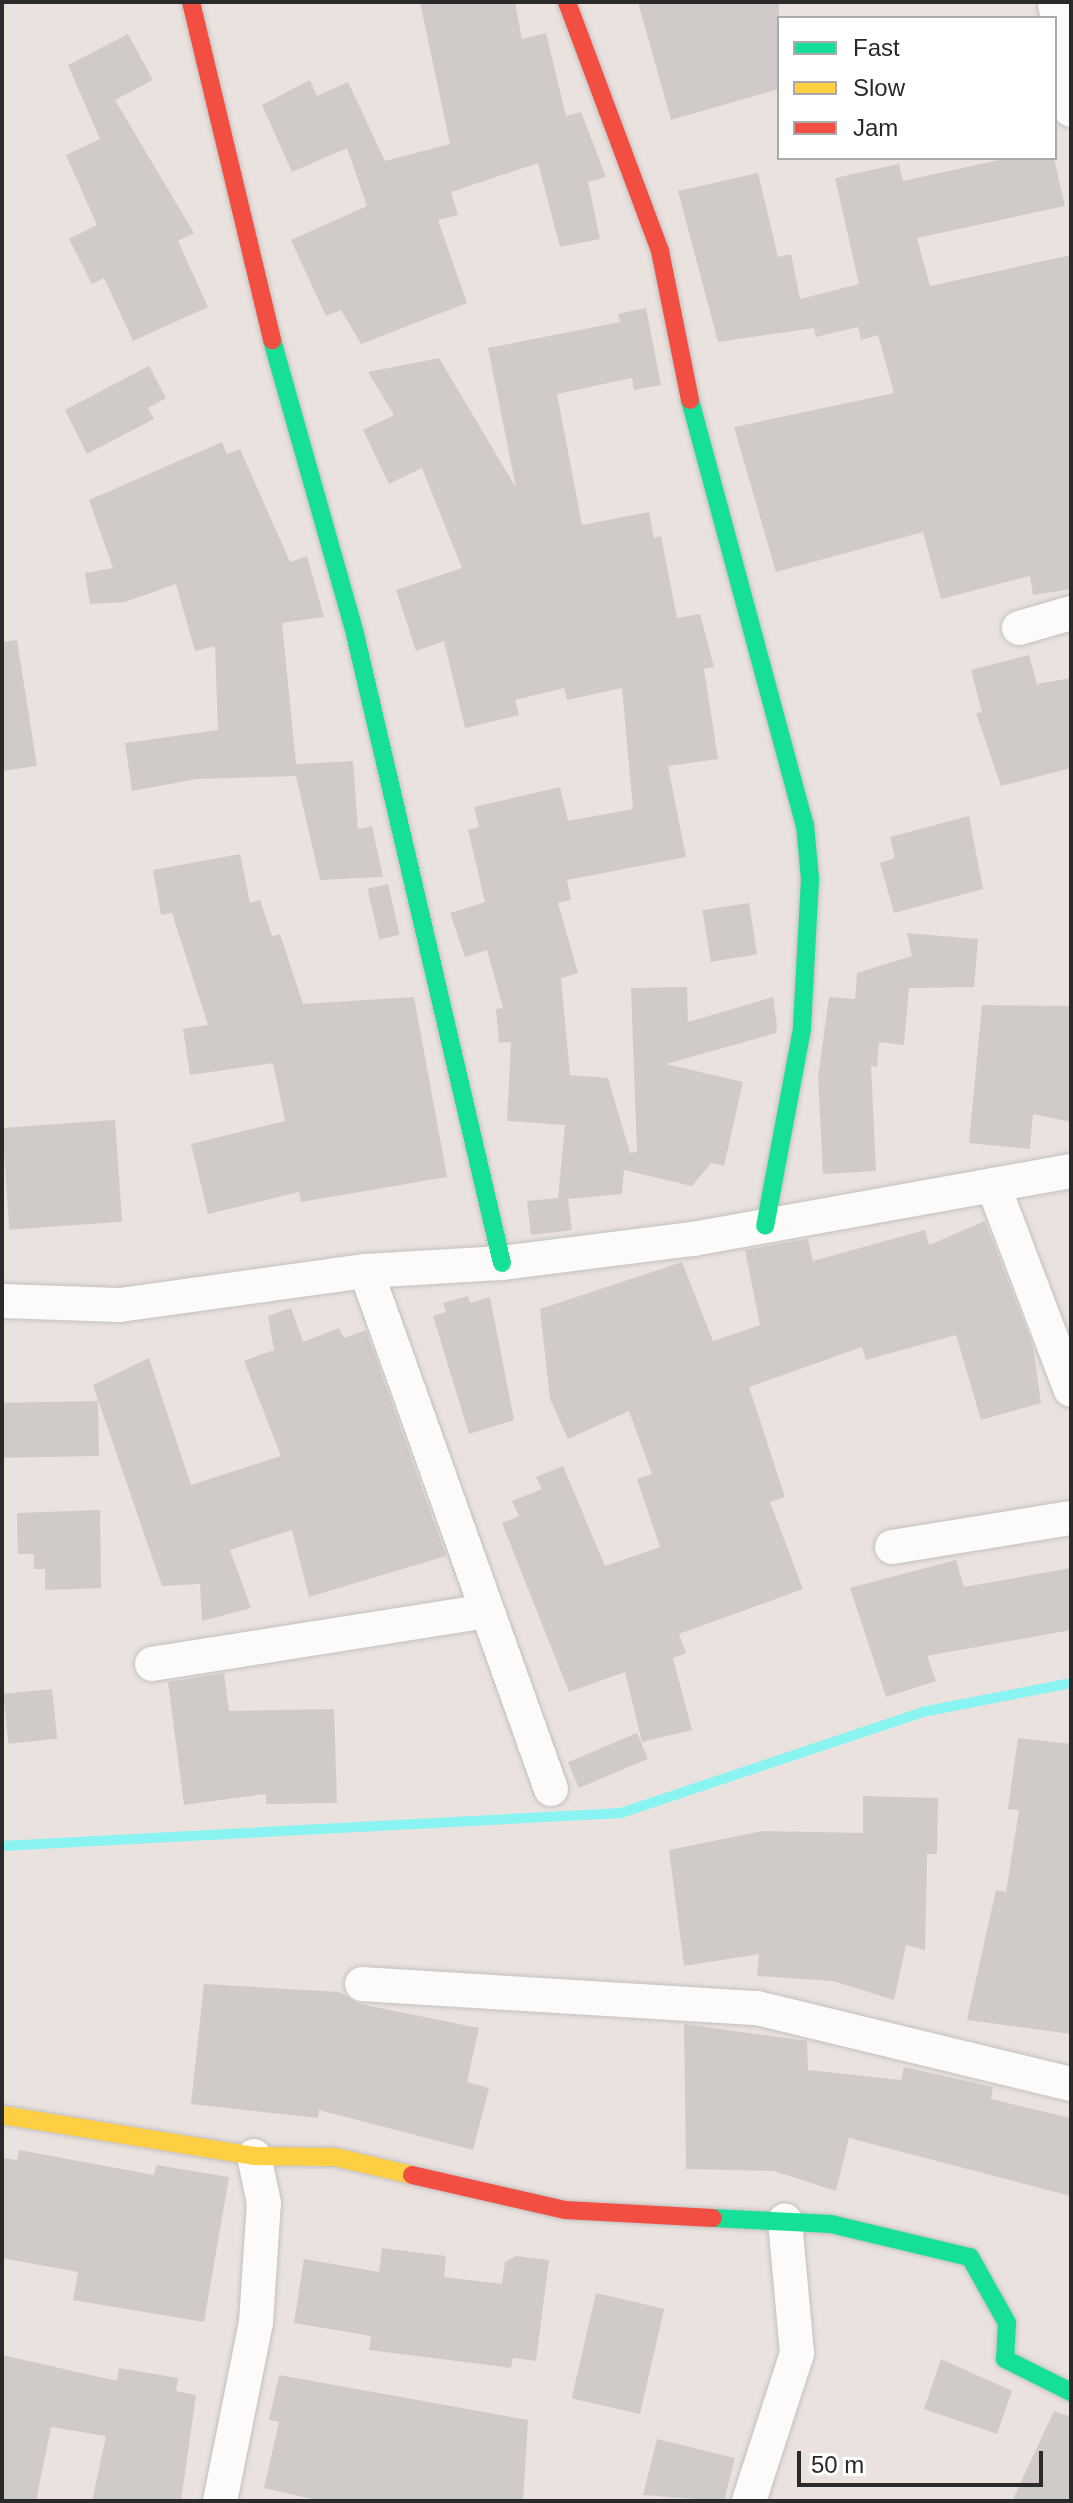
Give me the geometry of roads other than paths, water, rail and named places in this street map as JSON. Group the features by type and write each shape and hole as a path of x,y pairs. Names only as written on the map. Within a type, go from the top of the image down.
{"street":[{"path":"191,2 245,245 355,634 502,1263"},
{"path":"567,2 660,251 701,457 805,825 810,879 802,1029 765,1226"},
{"path":"1055,2 1071,110"},
{"path":"1019,628 1071,613"},
{"path":"2,1301 120,1305 366,1271 502,1263 765,1226 1071,1171"},
{"path":"993,1185 1071,1390"},
{"path":"366,1271 551,1789"},
{"path":"892,1547 1071,1518"},
{"path":"152,1664 486,1611"},
{"path":"362,1984 757,2008 1071,2084"},
{"path":"2,2115 254,2156 335,2157 565,2210 785,2221 970,2257 1007,2323 1005,2359 1071,2392"},
{"path":"220,2501 256,2322 264,2203 254,2156"},
{"path":"749,2501 797,2353 785,2221"}],"waterway":[{"path":"2,1846 621,1813 922,1712 1071,1683"}]}
